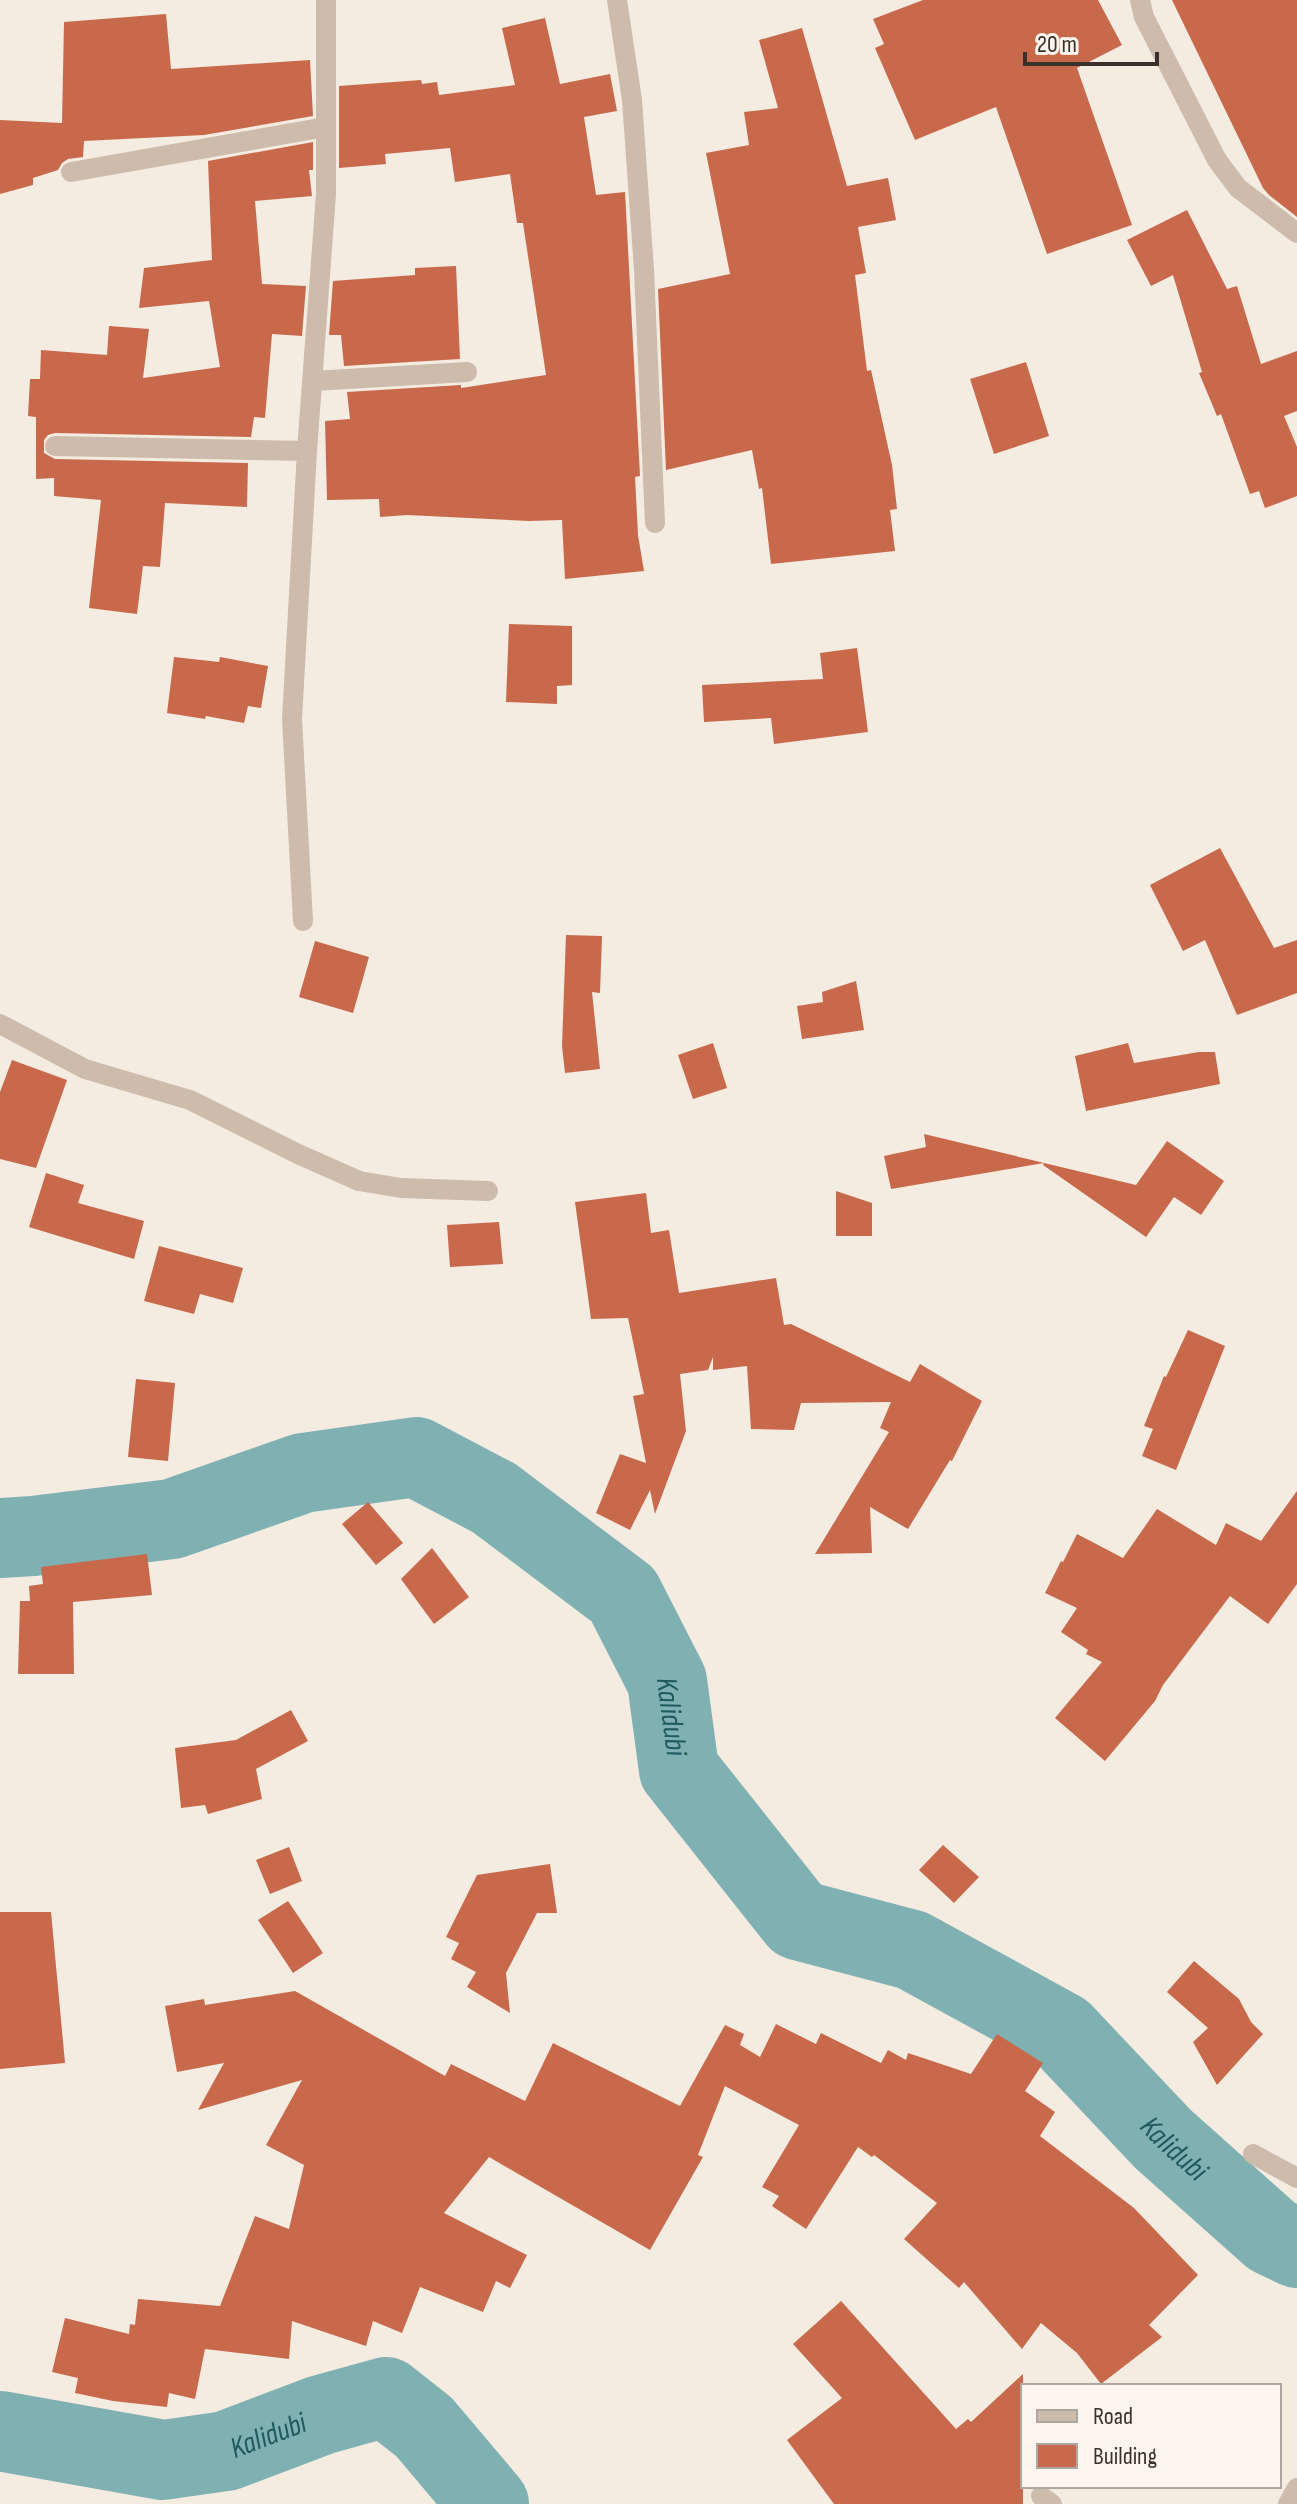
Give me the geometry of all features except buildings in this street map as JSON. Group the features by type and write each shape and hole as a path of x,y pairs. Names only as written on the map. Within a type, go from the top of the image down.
{"street":[{"path":"303,921 292,719 326,194 326,0"},
{"path":"617,0 632,100 644,270 655,523"},
{"path":"1140,0 1144,17 1217,160 1238,188 1297,233"},
{"path":"71,172 326,127"},
{"path":"313,381 467,372"},
{"path":"55,446 307,451"},
{"path":"0,1024 85,1069 190,1100 359,1181 401,1188 488,1191"},
{"path":"1253,2154 1297,2178"},
{"path":"1288,2504 1297,2488"}],"waterway":[{"name":"Kalidubi","path":"0,1538 172,1519 303,1473 416,1457 494,1498 623,1595 667,1681 679,1770 798,1920 912,1950 1062,2032 1163,2139 1272,2236 1297,2248"},
{"name":"Kalidubi","path":"0,2431 163,2460 226,2451 321,2415 386,2397 424,2427 489,2504"}]}
